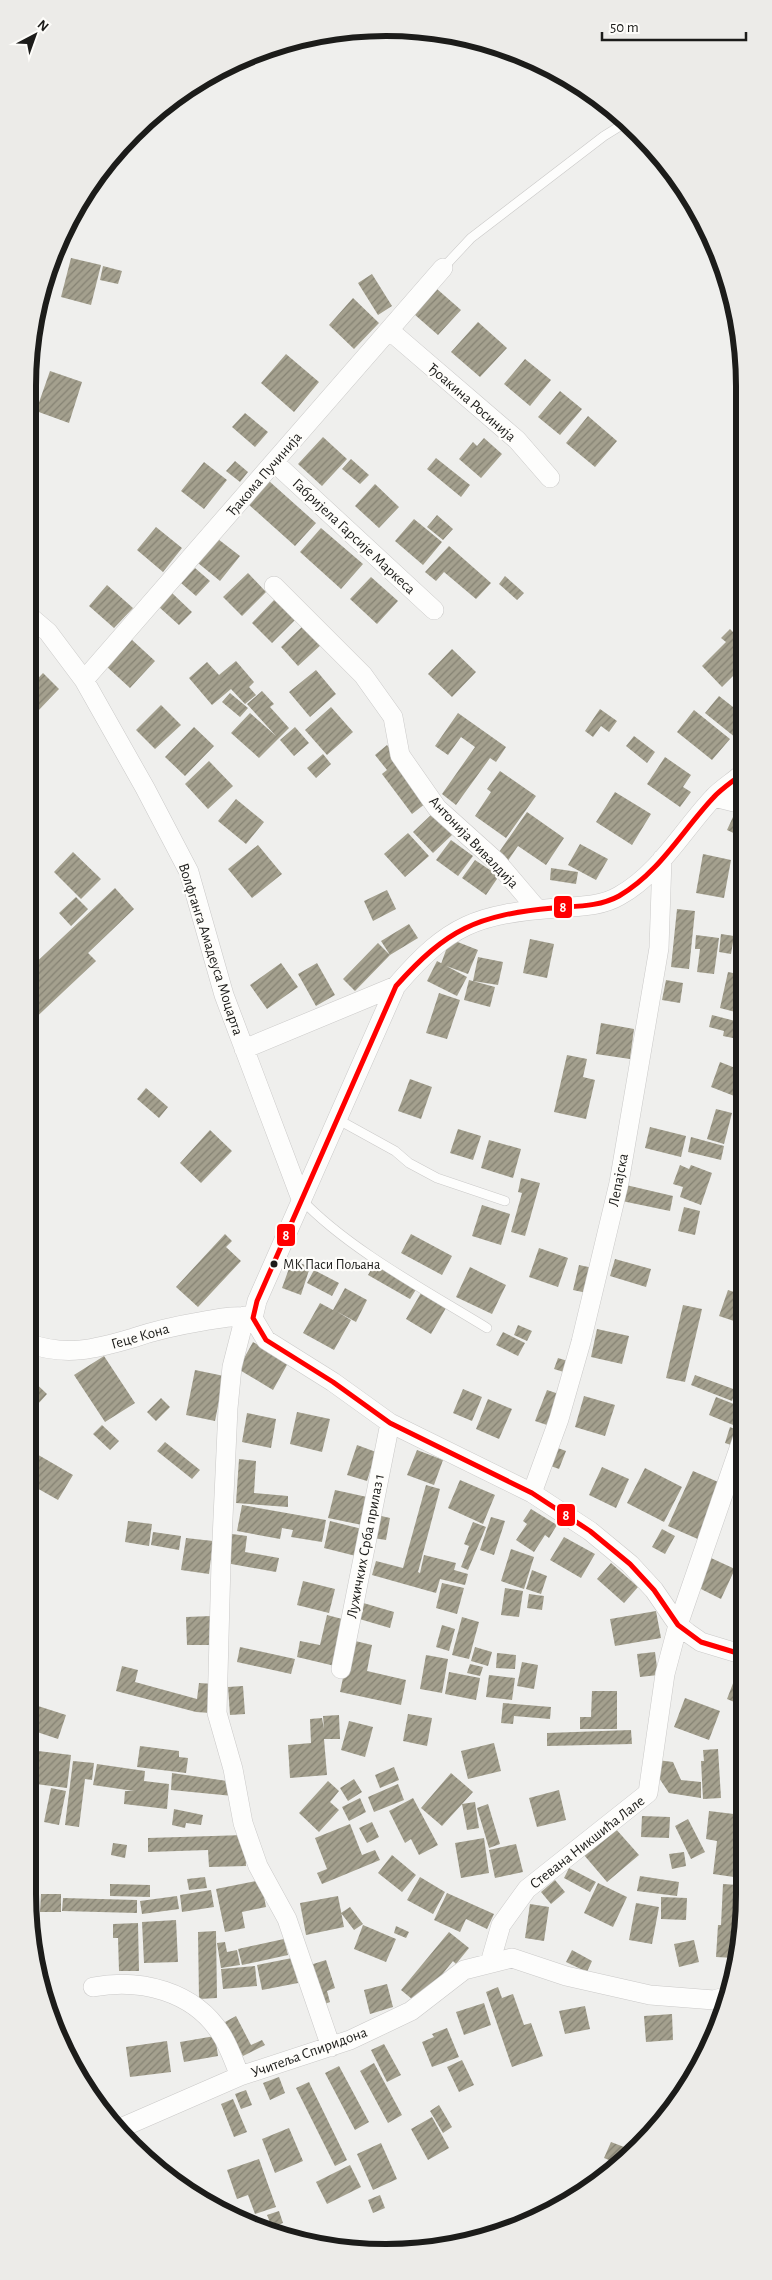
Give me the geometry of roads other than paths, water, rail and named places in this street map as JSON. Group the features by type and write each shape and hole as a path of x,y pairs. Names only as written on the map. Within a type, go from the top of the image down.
{"street":[{"name":"Ђакома Пучинија","path":"84,680 443,268"},
{"name":"Ђоакина Росинија","path":"389,330 516,440 550,478"},
{"name":"Габријела Гарсије Маркеса","path":"274,462 434,610"},
{"name":"Антонија Вивалдија","path":"274,586 363,675 393,716 400,755 437,808 497,862 537,909"},
{"name":"Волфганга Амадеуса Моцарта","path":"36,622 48,632 84,680 146,788 189,872 224,995 301,1199"},
{"path":"331,2047 287,1919 258,1866 243,1824 233,1769 218,1713 221,1562 227,1418 232,1367 250,1317 396,986 422,957 451,933 469,923 499,914 537,909 598,905 619,897 650,872 714,797 736,779"},
{"path":"714,797 736,802"},
{"name":"Лепајска","path":"532,1493 564,1402 581,1342 619,1183 659,948 662,859"},
{"path":"244,1048 396,986"},
{"name":"Геце Кона","path":"36,1346 74,1352 114,1345 176,1326 230,1316 250,1317"},
{"path":"250,1317 266,1340 334,1382 390,1423 532,1493 613,1548 654,1590 678,1625 701,1642 736,1652"},
{"name":"Лужичких Срба прилаз 1","path":"341,1669 390,1423"},
{"name":"Стевана Никшића Лале","path":"490,1964 501,1926 527,1889 648,1794 665,1674 678,1625 736,1457"},
{"name":"Учитеља Спиридона","path":"124,2126 240,2076 331,2047 411,2011 464,1970 512,1958 566,1976 650,1995 714,2000 720,1998"},
{"path":"92,1987 107,1984 137,1984 155,1987 186,2000 212,2021 222,2035 240,2076"}],"lane":[{"path":"443,268 471,238 604,136 620,126"},
{"path":"336,1119 395,1151 409,1163 437,1178 504,1201"},
{"path":"301,1199 314,1213 360,1248 486,1328"}],"place":[{"name":"МК Паси Пољана","path":"274,1264"}]}
